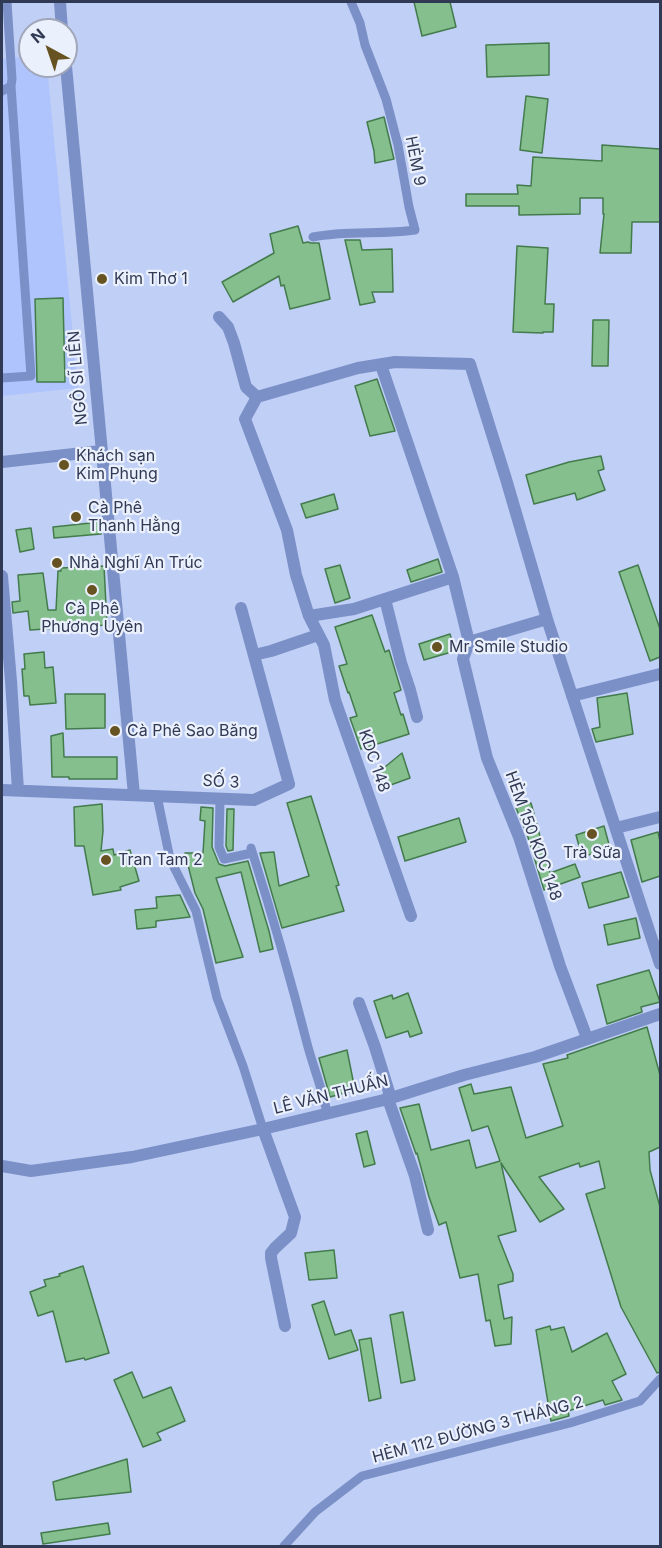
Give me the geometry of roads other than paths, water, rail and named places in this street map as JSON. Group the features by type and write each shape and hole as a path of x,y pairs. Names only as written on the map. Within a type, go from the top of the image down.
{"street":[{"path":"60,2 61,18"},
{"name":"NGÔ SĨ LIÊN","path":"67,78 134,795"},
{"path":"219,316 228,327 246,387 257,397 358,368 395,362 470,364 547,619 660,964"},
{"path":"381,365 453,577 469,642 547,619"},
{"name":"KDC 148","path":"257,397 245,419 287,530 296,575 309,616 324,645 335,700 411,916"},
{"path":"2,462 101,450"},
{"path":"2,576 6,682 18,790"},
{"path":"309,616 354,609 453,577"},
{"path":"385,599 417,717"},
{"name":"SỐ 3","path":"2,790 254,800 289,784 242,608"},
{"path":"254,655 318,635"},
{"name":"HẺM 150 KDC 148","path":"469,642 463,659 487,758 519,837 560,966 587,1038"},
{"path":"572,696 660,674"},
{"path":"616,828 660,817"},
{"path":"359,1003 389,1092 388,1099 415,1176 428,1230"},
{"name":"LÊ VĂN THUẤN","path":"2,1166 31,1171 121,1158 263,1129 388,1099 464,1075 535,1057 660,1014"},
{"path":"263,1129 295,1217 291,1233 271,1253 285,1326"}],"lane":[{"path":"2,378 31,376 7,2"},
{"name":"HẺM 9","path":"313,237 415,230 386,99 351,2"},
{"path":"2,91 11,86"},
{"path":"158,796 170,859 196,911 217,998 243,1066 263,1129"},
{"path":"220,799 219,847 224,859 251,851 268,899 327,1113"},
{"name":"HẺM 112 ĐƯỜNG 3 THÁNG 2","path":"284,1546 315,1512 362,1476 570,1423 640,1401 660,1379"}],"place":[{"name":"Kim Thơ 1","path":"102,279"},
{"name":"Khách sạn Kim Phụng","path":"64,465"},
{"name":"Cà Phê Thanh Hằng","path":"76,517"},
{"name":"Nhà Nghĩ An Trúc","path":"57,563"},
{"name":"Cà Phê Phương Uyên","path":"92,590"},
{"name":"Mr Smile Studio","path":"437,647"},
{"name":"Cà Phê Sao Băng","path":"115,731"},
{"name":"Trà Sữa","path":"592,834"},
{"name":"Tran Tam 2","path":"106,860"}]}
